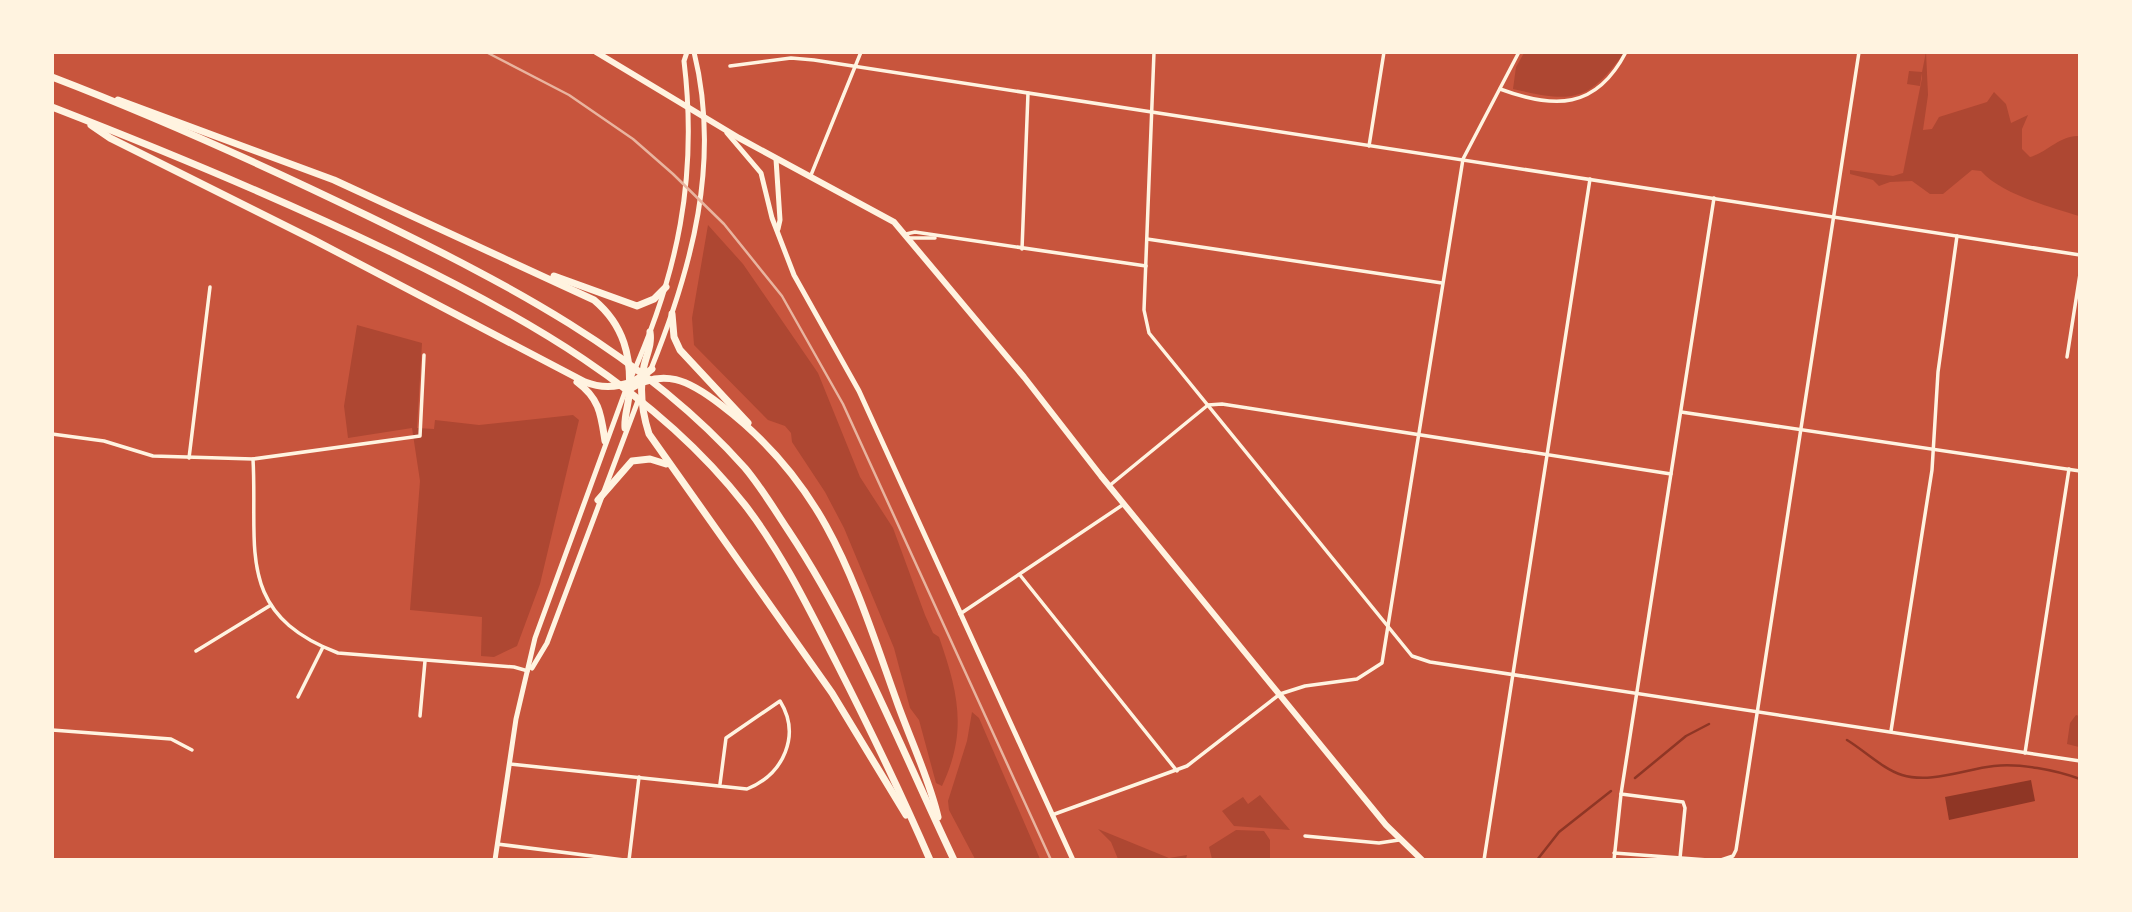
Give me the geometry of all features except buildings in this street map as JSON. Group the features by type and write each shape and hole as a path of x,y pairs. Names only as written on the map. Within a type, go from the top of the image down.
{"highway":[{"path":"52,77 334,180 594,300 615,320 627,351 625,428"},
{"path":"81,88 314,190 518,292 610,348 674,399 745,468 794,540 849,636 954,859"},
{"path":"52,107 191,160 383,248 517,317 600,369 666,423 735,494 768,540 818,625 930,859"},
{"path":"82,119 110,138 598,387 626,391 643,380 652,369"},
{"path":"539,273 563,278 627,305 637,306 654,299 666,287"},
{"path":"672,314 674,337 680,350 755,432 807,497 851,572 937,813 941,831"},
{"path":"650,332 652,343 641,393 649,434 832,693 894,799 915,827"},
{"path":"573,376 600,408 605,441"},
{"path":"643,380 663,376 681,378 698,387 755,432"},
{"path":"598,500 632,460 650,459 670,467"}],"main road":[{"path":"596,52 776,159 876,210 907,236 1399,840 1422,859"},
{"path":"495,859 508,764 519,704 530,672 535,638 605,441 650,332 666,287 681,230 687,191 691,129 684,61 687,52"},
{"path":"652,369 691,254 702,192 704,113 701,80 694,52"},
{"path":"723,128 761,173 777,230 794,275 859,391 1073,859"},
{"path":"776,159 780,220 777,230"},
{"path":"530,672 547,643 629,417 641,393"}],"street":[{"path":"810,177 861,52"},
{"path":"1154,52 1144,310 1149,333 1388,629 1416,659 2080,761"},
{"path":"1369,146 1384,52"},
{"path":"1052,815 1177,771 1199,758 1280,694 1305,686 1349,682 1368,674 1384,660 1463,159 1519,52"},
{"path":"1500,89 1548,102 1574,102 1594,92 1626,52"},
{"path":"1721,859 1735,853 1859,52"},
{"path":"730,66 791,58 2080,255"},
{"path":"1022,249 1028,93"},
{"path":"1484,859 1590,179"},
{"path":"1614,859 1621,793 1714,198"},
{"path":"907,236 940,238 1146,266"},
{"path":"1891,732 1934,449 1938,372 1957,236"},
{"path":"1147,239 1442,283"},
{"path":"2067,357 2080,274"},
{"path":"189,458 210,287"},
{"path":"52,434 114,444 153,456 253,459 420,436 424,355"},
{"path":"1108,486 1208,405 1222,404 1671,474"},
{"path":"1681,412 2080,471"},
{"path":"253,459 253,552 258,579 271,605 294,630 323,647 356,656 514,667 530,672"},
{"path":"2025,753 2069,469"},
{"path":"960,614 1124,504"},
{"path":"1020,575 1177,771"},
{"path":"196,651 271,605"},
{"path":"298,697 323,647"},
{"path":"420,716 425,661"},
{"path":"508,764 720,784 740,790 747,789 779,765 786,752 789,724 780,701 726,738 720,784"},
{"path":"52,730 171,739 192,750"},
{"path":"629,859 639,777"},
{"path":"1621,793 1683,802 1685,808 1680,858"},
{"path":"1305,836 1379,843 1399,840"},
{"path":"497,844 624,859"},
{"path":"1615,853 1708,859"}],"shaded area":[{"path":"1926,52 1928,95 1923,130 1932,129 1939,117 1987,102 1994,92 2006,104 2011,123 2028,115 2022,129 2022,149 2030,157 2066,138 2079,136 2079,216 2013,193 1981,171 1972,170 1943,194 1930,194 1912,181 1890,182 1879,186 1873,180 1850,174 1850,170 1893,176 1903,173 1922,78 1922,73 1920,86 1907,84 1909,71 1922,72"},
{"path":"1524,53 1624,53 1599,82 1588,90 1564,97 1513,89 1516,67"},
{"path":"708,225 743,264 818,373 860,477 893,528 925,615 933,633 939,637 951,676 957,712 955,747 942,786 936,783 919,720 910,708 894,648 844,528 825,492 792,442 791,433 785,426 768,420 694,345 692,318"},
{"path":"357,325 422,343 417,428 434,429 435,420 479,425 573,415 579,420 540,584 517,646 494,657 481,656 482,617 410,610 420,481 412,428 348,438 344,406"},
{"path":"972,712 979,718 1040,859 975,859 949,810 948,801 967,741"},
{"path":"2076,715 2079,716 2079,747 2067,744 2070,723"},
{"path":"2031,780 2035,801 1949,820 1945,797"},
{"path":"1260,795 1290,830 1234,826 1222,811 1243,797 1248,804"},
{"path":"1098,829 1169,858 1187,855 1186,859 1118,859 1111,842"},
{"path":"1236,830 1264,831 1270,840 1270,859 1212,859 1209,847"}],"waterway":[{"path":"1635,778 1686,736 1709,724"},
{"path":"1847,740 1888,769 1913,777 1936,777 2004,765 2037,768 2080,779"},
{"path":"1537,860 1559,832 1611,791"}],"railway":[{"path":"486,52 569,95 633,139 724,224 782,296 843,404 1051,860"}]}
